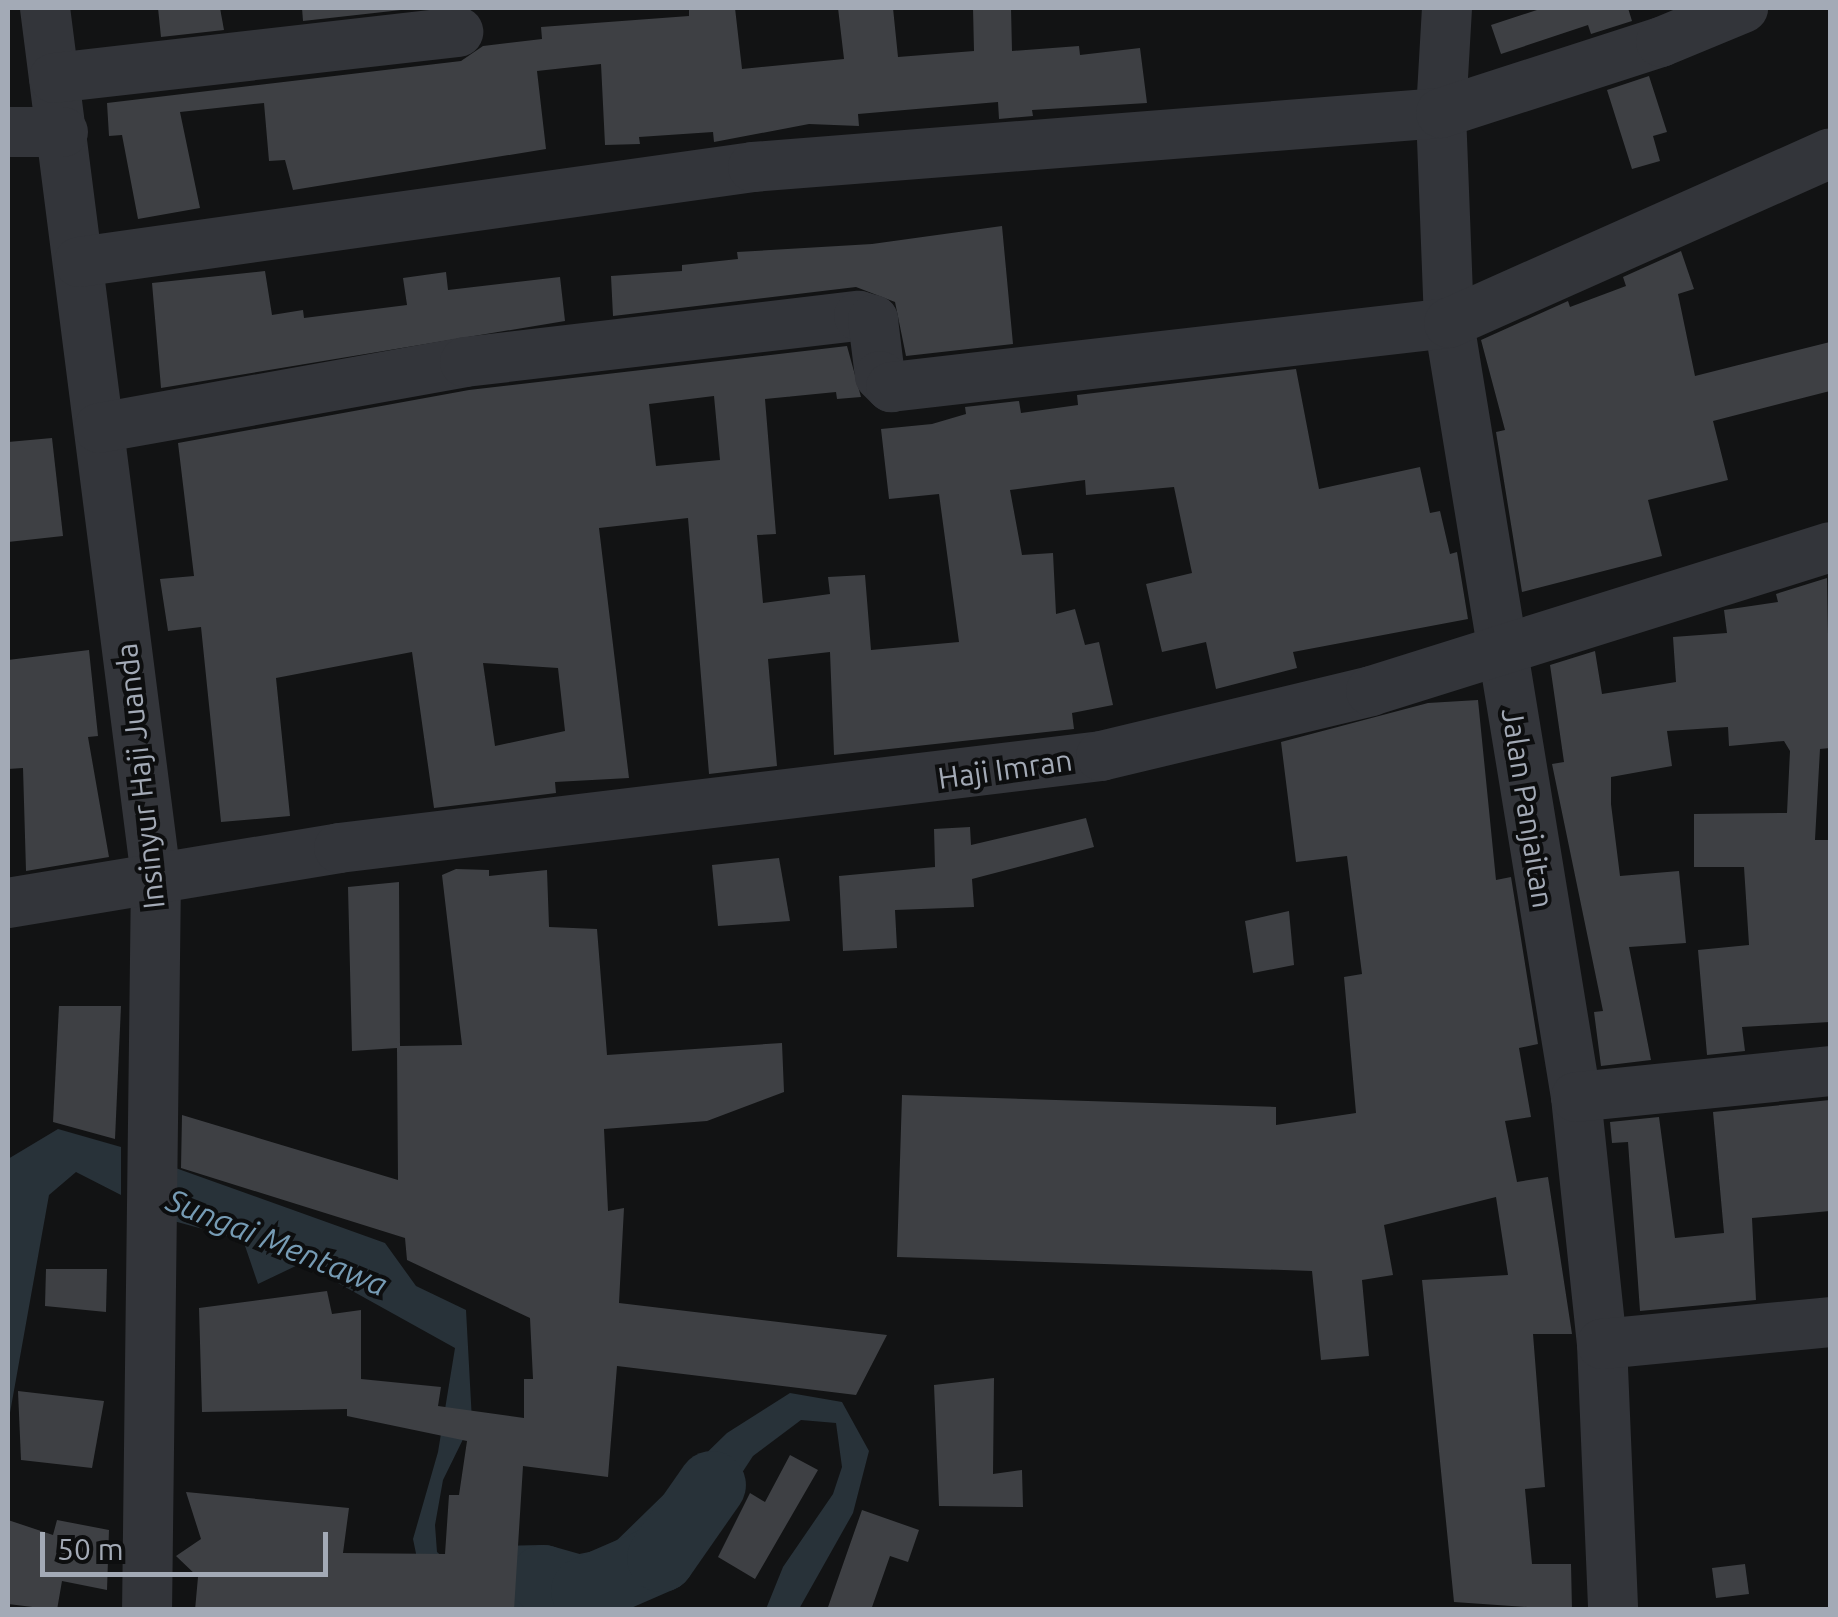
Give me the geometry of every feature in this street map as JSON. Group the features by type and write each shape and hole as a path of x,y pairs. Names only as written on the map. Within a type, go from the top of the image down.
{"street":[{"name":"Insinyur Haji Juanda","path":"45,8 156,877 156,1232 147,1610"},
{"name":"Jalan Panjaitan","path":"1446,8 1440,113 1450,323 1576,1097 1602,1344 1612,1610"},
{"path":"79,262 753,167 1440,113 1661,42 1743,8"},
{"path":"54,78 458,32"},
{"path":"8,132 63,132"},
{"path":"100,428 465,362 859,316 873,320 880,376 891,387 1450,323 1830,153"},
{"name":"Haji Imran","path":"8,903 338,848 1100,756 1502,652 1830,547"},
{"path":"1576,1097 1830,1072"},
{"path":"1602,1344 1830,1322"}],"water":[{"name":"Sungai Mentawa","path":"58,1129 121,1147 121,1195 76,1172 49,1195 8,1424 8,1159"},
{"name":"Sungai Mentawa","path":"170,1166 385,1243 416,1286 466,1310 472,1421 443,1480 435,1525 437,1552 447,1561 515,1567 609,1548 727,1433 790,1393 842,1402 869,1451 853,1513 799,1609 766,1609 783,1567 833,1494 842,1467 836,1423 801,1420 753,1456 732,1488 663,1557 585,1591 485,1596 420,1573 413,1539 438,1452 455,1348 302,1263 258,1284 243,1240 170,1220"}],"building":[{"path":"158,8 220,8 224,30 161,37"},
{"path":"302,8 419,8 303,21"},
{"path":"689,8 735,8 742,69 844,59 838,8 893,8 898,57 974,51 973,8 1011,8 1012,51 1079,46 1080,55 1140,48 1147,103 1032,110 1033,116 999,119 998,102 858,114 859,126 809,124 714,142 713,132 639,137 640,144 605,145 601,64 537,71 546,149 293,190 285,160 269,161 264,103 180,112 200,208 138,219 122,135 109,136 107,103 461,61 483,46 542,39 541,27 689,16"},
{"path":"1543,8 1628,8 1632,21 1591,34 1588,25 1501,54 1491,25"},
{"path":"1649,76 1667,132 1653,136 1660,161 1632,169 1607,90"},
{"path":"1002,226 1013,344 906,356 895,302 856,287 613,316 611,276 682,271 682,265 738,259 737,252 872,244"},
{"path":"1681,251 1694,289 1678,294 1695,376 1830,342 1830,391 1713,421 1728,480 1648,500 1662,556 1522,592 1496,432 1505,430 1481,340 1568,301 1570,307 1626,286 1623,277"},
{"path":"265,271 272,315 303,310 304,318 407,305 403,278 446,272 448,290 560,277 565,321 161,388 152,283"},
{"path":"847,346 861,397 837,399 836,392 765,399 776,534 757,535 763,603 830,594 828,577 865,575 871,650 959,642 939,494 889,499 881,429 932,424 966,414 965,407 1019,401 1021,413 1078,405 1077,395 1296,369 1319,489 1420,467 1430,513 1440,511 1450,554 1457,552 1468,619 1293,652 1297,668 1216,689 1206,642 1162,652 1146,584 1192,573 1174,487 1086,495 1085,480 1010,490 1022,555 1053,553 1056,614 1075,609 1085,645 1099,642 1113,705 1072,713 1074,729 834,755 830,652 768,659 777,766 709,774 688,518 599,528 629,778 555,782 556,793 434,808 412,652 276,678 290,816 221,822 201,627 168,631 160,579 194,576 178,443 469,390","holes":["714,396 720,460 656,466 649,404","483,663 558,668 565,731 495,746"]},
{"path":"52,438 63,536 8,542 8,442"},
{"path":"1827,578 1830,748 1820,749 1815,840 1830,840 1830,1022 1742,1027 1745,1051 1707,1055 1698,950 1749,945 1744,867 1694,867 1694,814 1787,813 1790,751 1784,741 1729,746 1728,727 1667,731 1672,766 1611,777 1611,804 1620,876 1679,871 1686,943 1629,947 1651,1060 1601,1066 1594,1012 1603,1011 1552,764 1564,762 1550,665 1595,651 1602,694 1676,682 1673,637 1727,633 1724,610 1778,602 1776,594"},
{"path":"89,650 98,736 88,737 109,857 26,871 23,768 8,769 8,660"},
{"path":"1478,700 1496,880 1511,877 1538,1044 1519,1048 1531,1117 1505,1121 1517,1182 1548,1177 1572,1334 1533,1334 1545,1487 1525,1489 1532,1564 1571,1564 1572,1610 1454,1602 1422,1280 1508,1275 1496,1197 1384,1225 1393,1275 1362,1280 1369,1356 1321,1360 1312,1271 897,1257 902,1095 1276,1107 1276,1125 1356,1113 1344,977 1362,974 1347,856 1296,862 1281,742 1428,703"},
{"path":"1086,818 1094,847 972,879 974,907 895,910 897,948 843,951 839,876 935,867 934,829 970,827 971,845"},
{"path":"779,858 790,921 718,926 712,865"},
{"path":"456,869 489,870 489,876 547,870 549,927 597,929 607,1055 782,1043 784,1092 707,1121 604,1129 608,1211 624,1208 619,1303 887,1335 856,1395 617,1366 608,1477 523,1466 514,1610 195,1610 198,1577 176,1556 201,1539 186,1492 349,1508 343,1553 445,1554 449,1495 459,1495 467,1441 347,1416 347,1409 202,1412 199,1308 327,1291 332,1314 361,1310 361,1379 441,1387 438,1406 524,1418 524,1379 533,1379 530,1318 407,1260 405,1238 181,1168 182,1115 398,1180 397,1048 352,1051 348,887 399,882 400,1046 462,1045 442,875"},
{"path":"1289,911 1294,965 1253,973 1245,921"},
{"path":"59,1006 121,1006 115,1139 53,1122"},
{"path":"1830,1100 1830,1211 1752,1218 1756,1300 1640,1311 1628,1142 1612,1143 1610,1122 1659,1117 1675,1238 1724,1233 1713,1112"},
{"path":"46,1269 107,1269 106,1312 45,1306"},
{"path":"994,1378 993,1474 1022,1470 1023,1507 939,1506 934,1385"},
{"path":"18,1391 104,1401 92,1468 21,1460"},
{"path":"790,1455 818,1470 755,1579 718,1557 750,1493 765,1502"},
{"path":"862,1510 919,1530 908,1562 890,1556 871,1610 827,1610"},
{"path":"8,1520 53,1535 57,1520 109,1530 107,1590 62,1581 57,1610 8,1604"},
{"path":"1745,1564 1749,1594 1716,1598 1712,1568"}],"waterway":[{"name":"Sungai Mentawa","path":"495,1580 543,1579 585,1591 661,1558 712,1485"}]}
